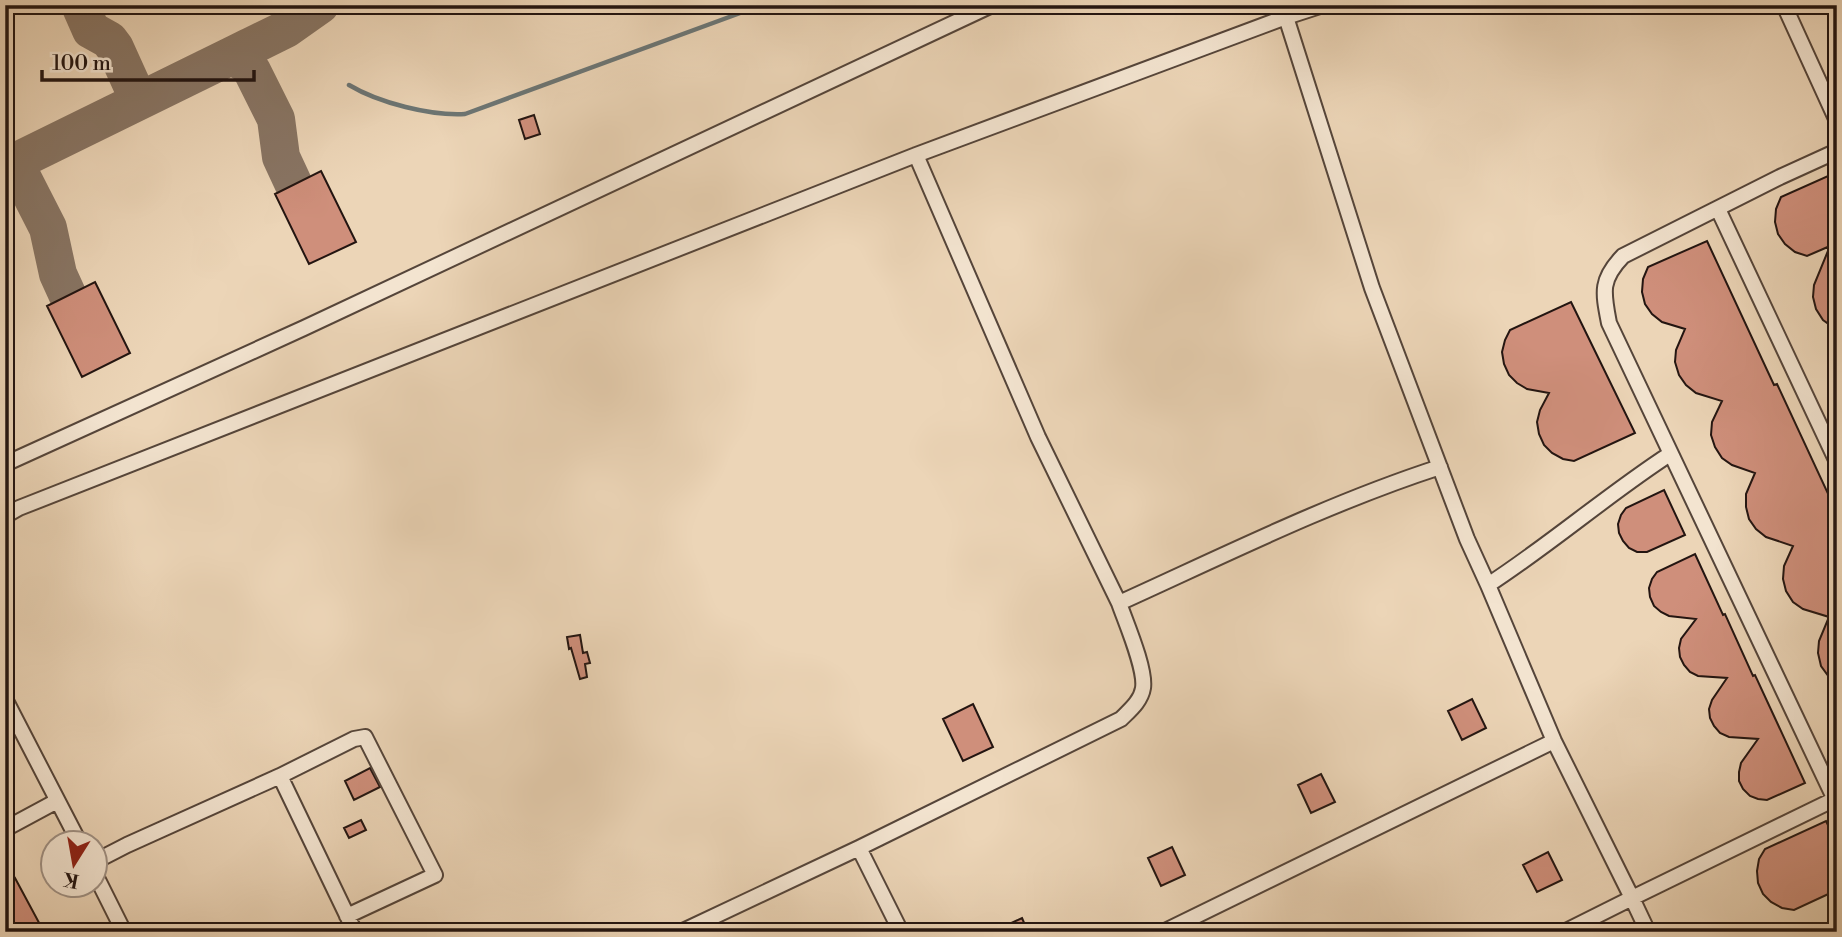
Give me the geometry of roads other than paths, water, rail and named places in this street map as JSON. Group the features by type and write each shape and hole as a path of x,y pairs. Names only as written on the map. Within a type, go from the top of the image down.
{"lane":[{"path":"5,464 992,5"},
{"path":"5,516 32,503 916,155 1323,5"},
{"path":"1784,5 1837,121"},
{"path":"1286,17 1373,288 1467,539 1554,741 1648,932"},
{"path":"1564,932 1836,802 1608,323 1604,302 1605,284 1611,269 1623,256 1837,151"},
{"path":"681,932 1121,719 1138,701 1143,688 1142,668 1119,603 1038,437 916,155"},
{"path":"1718,209 1837,462"},
{"path":"1488,584 1670,454"},
{"path":"1119,603 1294,524 1397,481 1440,467"},
{"path":"5,699 71,828"},
{"path":"108,855 354,739 365,737 435,875 347,916"},
{"path":"1163,932 1554,741"},
{"path":"280,776 355,932"},
{"path":"5,829 57,801"},
{"path":"859,848 901,932"},
{"path":"107,898 124,932"}],"waterway":[{"path":"349,85 406,107 437,113 465,114 762,5"}]}
